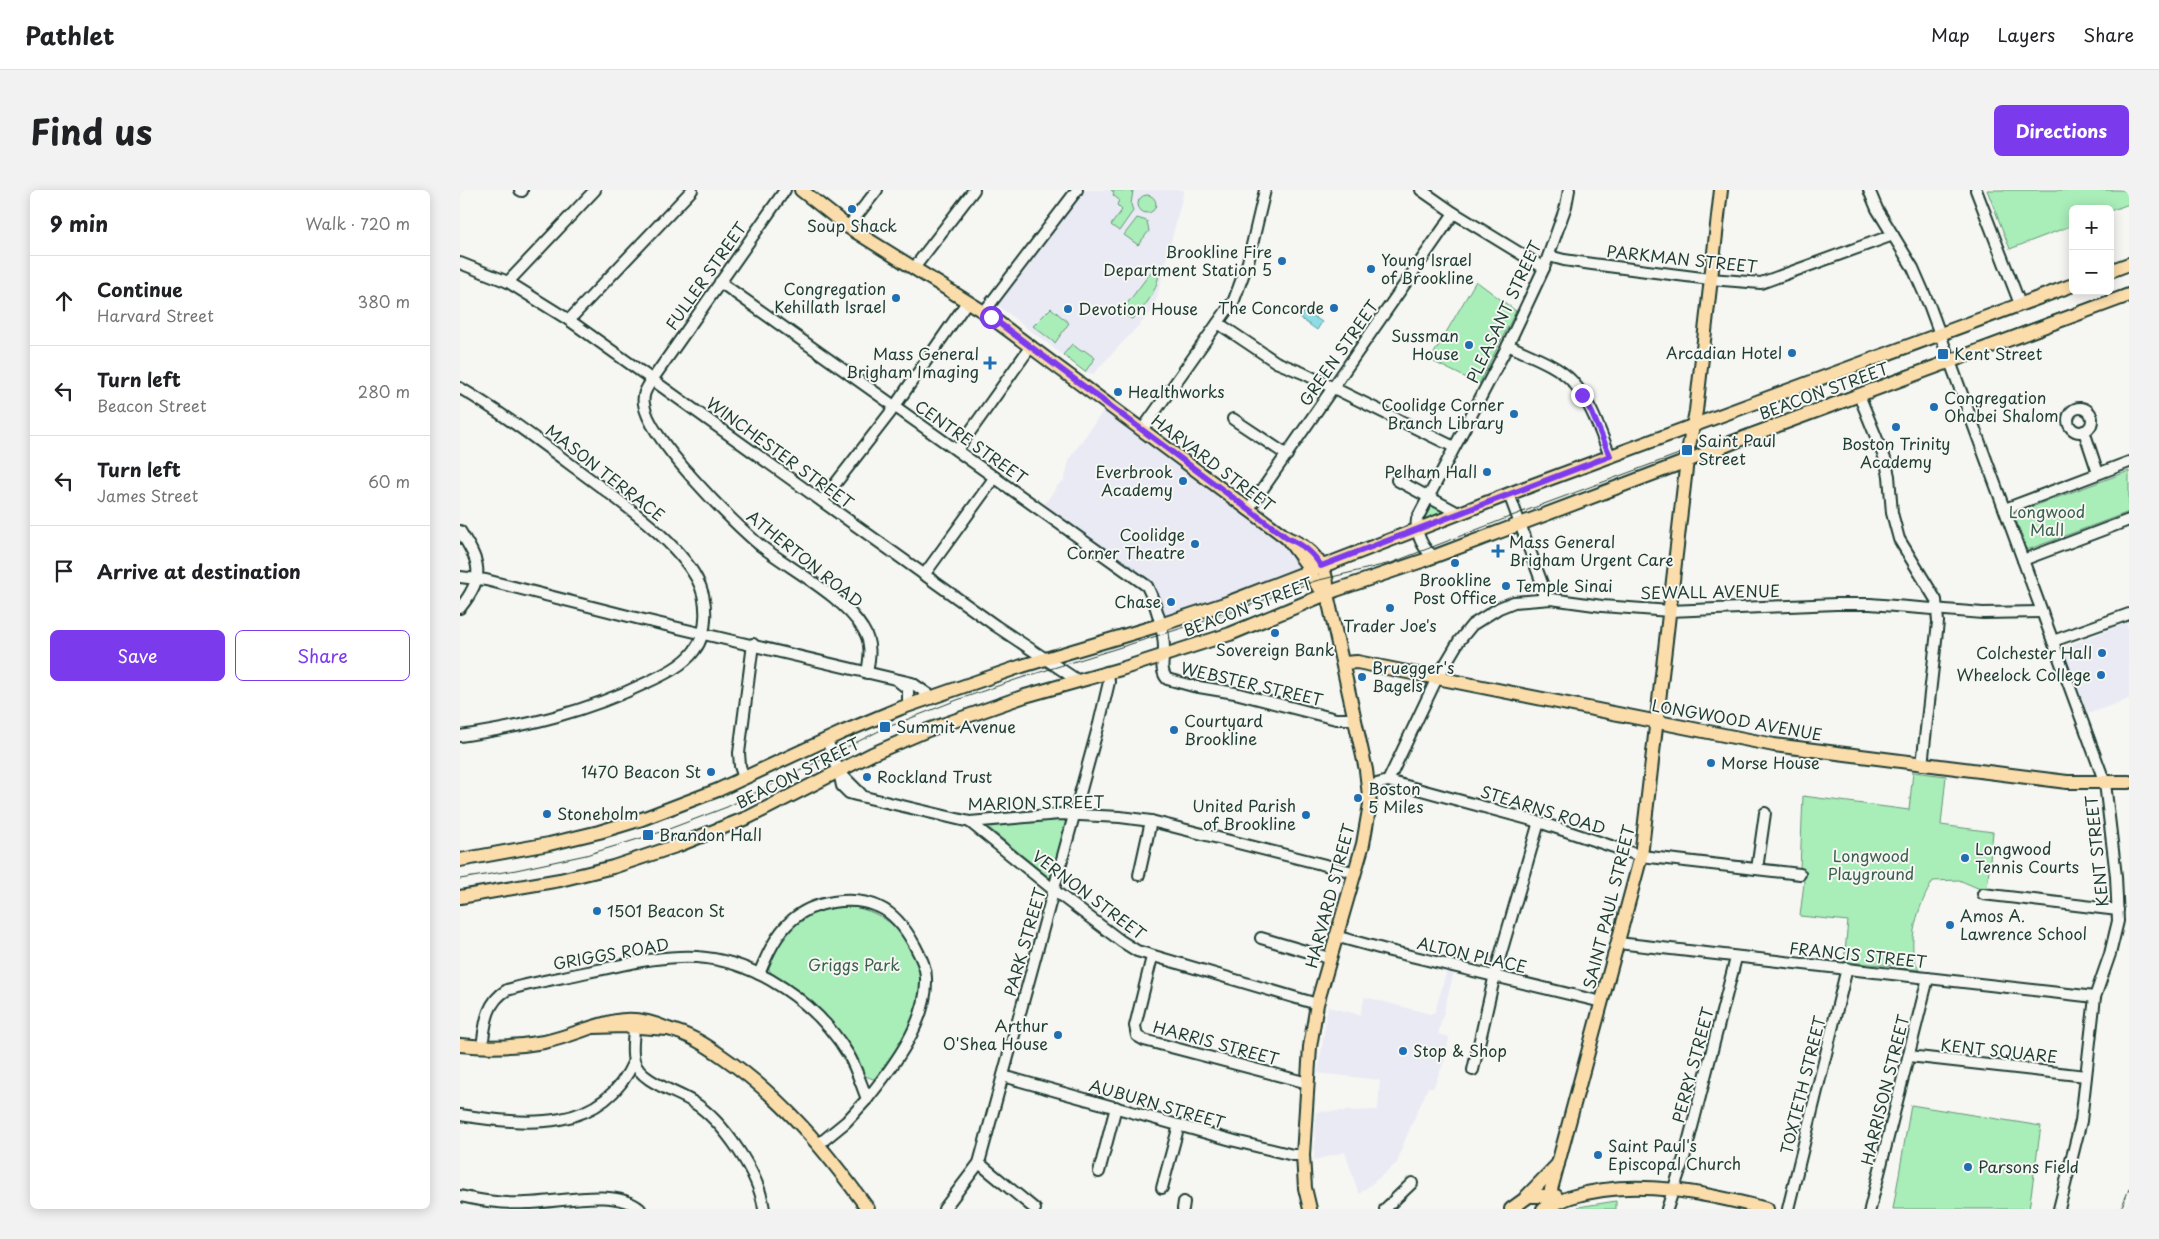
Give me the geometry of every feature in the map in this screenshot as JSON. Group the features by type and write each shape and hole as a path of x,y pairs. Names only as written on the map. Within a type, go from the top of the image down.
{"main road":[{"name":"HARVARD STREET","path":"801,190 848,227 984,312 1031,346 1287,538 1316,569 1317,585 1327,594 1343,663 1368,786 1369,812 1363,844 1353,872 1317,1004 1308,1083 1303,1155 1305,1188 1310,1209"},
{"name":"SAINT PAUL STREET","path":"1546,1204 1641,856 1692,426 1696,410 1720,190"},
{"path":"2114,270 2129,264"},
{"name":"BEACON STREET","path":"460,860 530,848 599,832 680,805 908,705 1046,659 1227,603 1458,513 2069,286"},
{"name":"BEACON STREET","path":"460,897 560,880 657,853 749,817 884,748 928,730 1002,703 1163,656 1230,634 1327,594 1436,556 1520,523 1688,462 1737,440 2129,295"},
{"name":"LONGWOOD AVENUE","path":"1343,663 1357,662 1774,745 2066,782 2105,784 2129,782"},
{"path":"460,1045 501,1047 544,1042 594,1027 610,1020 634,1019 652,1021 683,1032 759,1083 819,1144 868,1209"},
{"path":"594,1027 634,1026 668,1028"},
{"path":"1511,1209 1526,1197 1558,1164"},
{"path":"1526,1197 1535,1195 1546,1204 1571,1197 1614,1190 1674,1190 1724,1198 1767,1209"}],"street":[{"path":"508,282 594,190"},
{"path":"569,320 692,190"},
{"name":"FULLER STREET","path":"652,380 785,190"},
{"path":"848,227 877,190"},
{"path":"914,268 974,190"},
{"path":"984,312 1077,190"},
{"path":"1142,430 1218,323 1240,288 1252,249 1265,190"},
{"path":"1421,190 1454,213 1544,268"},
{"name":"PLEASANT STREET","path":"1417,529 1417,519 1508,344 1544,268 1569,190"},
{"name":"KENT STREET","path":"1869,190 1877,209 1913,268 1940,334 2105,784 2118,910 2115,937 2095,998 2078,1137 2059,1209"},
{"path":"1976,190 2020,304"},
{"name":"GREEN STREET","path":"1248,510 1454,213"},
{"name":"PARKMAN STREET","path":"1549,256 1570,261 1710,279 1762,283 1893,234"},
{"name":"WINCHESTER STREET","path":"460,263 508,282 569,320 924,575 1076,680"},
{"name":"CENTRE STREET","path":"720,282 1147,586 1155,604 1160,625 1164,643 1163,656"},
{"path":"822,501 895,407 967,302"},
{"path":"1218,323 1269,358 1454,447"},
{"path":"1508,344 1559,370 1571,380 1592,413 1610,456"},
{"path":"957,450 1031,346"},
{"name":"ATHERTON ROAD","path":"652,380 645,390 644,406 655,428 671,452 704,492 760,545 849,611 868,638 870,653 867,673"},
{"name":"MASON TERRACE","path":"460,388 534,436 620,501 665,540 698,580 705,610 703,632 695,650 681,663 658,677 600,704 525,725 460,736"},
{"path":"1859,395 1889,476 1892,513 1899,540 1936,600 1938,622 1922,765"},
{"path":"1233,419 1287,455"},
{"path":"2084,430 2098,473"},
{"path":"2005,509 2129,462"},
{"path":"924,575 995,477"},
{"path":"1397,480 1458,513"},
{"path":"1509,494 1532,555 1542,586 1543,599"},
{"path":"2024,560 2129,520"},
{"path":"1417,529 1426,550 1436,556"},
{"path":"460,531 476,557 478,566 476,579 467,599 460,608"},
{"path":"460,577 476,579 703,632 916,684 932,697"},
{"name":"SEWALL AVENUE","path":"1388,781 1437,678 1459,640 1472,625 1506,604 1523,600 1543,599 1602,606 1670,610 1870,604 1983,613 2042,612"},
{"path":"2053,641 2129,614"},
{"path":"744,778 740,766 739,753 753,644"},
{"name":"WEBSTER STREET","path":"1163,656 1162,670 1167,679 1235,693 1336,719 1354,719"},
{"name":"PARK STREET","path":"944,1209 979,1163 1109,686 1108,672"},
{"path":"897,680 908,689 908,705"},
{"name":"MARION STREET","path":"827,740 844,790 864,797 970,822 1028,815 1075,814 1151,821 1353,872"},
{"name":"STEARNS ROAD","path":"1368,786 1388,781 1539,822 1641,856 1800,874"},
{"path":"1756,869 1765,813"},
{"path":"1139,875 1151,821"},
{"name":"VERNON STREET","path":"970,822 1054,890 1121,941 1138,951 1152,957 1317,1004"},
{"path":"1473,1070 1495,976 1539,822"},
{"path":"1983,894 2118,910"},
{"path":"759,974 769,950 793,919 819,906 848,901 879,907 894,918 908,933 925,966 924,995 917,1020 904,1049 867,1099 846,1122 819,1144"},
{"name":"ALTON PLACE","path":"1335,936 1602,1002"},
{"path":"1261,938 1329,958"},
{"name":"FRANCIS STREET","path":"1618,943 2095,998"},
{"name":"GRIGGS ROAD","path":"482,1047 486,1017 493,1000 500,994 514,988 655,958 698,957 723,961 759,974 792,993 816,1013 848,1054 867,1099"},
{"name":"HARRIS STREET","path":"1152,957 1135,1026 1137,1036 1144,1040 1308,1083"},
{"name":"PERRY STREET","path":"1668,1209 1736,958"},
{"name":"TOXTETH STREET","path":"1788,1209 1847,968"},
{"name":"HARRISON STREET","path":"1870,1209 1928,978"},
{"path":"460,1115 490,1120 535,1122 562,1120 583,1114 598,1106 615,1092 634,1061 634,1026"},
{"name":"KENT SQUARE","path":"1909,1056 2086,1076"},
{"path":"634,1061 650,1079 695,1103 720,1127 738,1150 755,1180 761,1194 764,1209"},
{"name":"AUBURN STREET","path":"1003,1076 1179,1126 1293,1155 1303,1155"},
{"path":"1099,1172 1116,1108"},
{"path":"1162,1188 1179,1126"},
{"path":"979,1163 1035,1209"},
{"path":"1385,1209 1412,1183"},
{"path":"460,1196 548,1205 612,1198 627,1202 640,1209"}],"shaded area":[{"path":"1085,190 1184,190 1154,309 1093,374 1085,372 997,305"},
{"path":"1111,405 1287,538 1307,565 1160,625 1152,595 1040,510 1059,484 1064,481 1070,458 1103,411"},
{"name":"Wheelock College","path":"2126,623 2129,632 2129,699 2087,714 2064,650 2066,647"},
{"path":"1447,970 1454,972 1438,1034 1449,1037 1446,1057 1433,1088 1428,1087 1397,1163 1359,1194 1345,1152 1314,1160 1316,1112 1378,1110 1380,1080 1318,1073 1328,1007 1360,1015 1365,997 1430,1014 1435,1012"}],"green space":[{"path":"1111,190 1133,191 1131,204 1133,211 1119,231 1111,225 1122,210 1117,205 1119,200 1113,195 1114,192"},
{"path":"1987,190 2129,190 2129,204 2114,210 2114,205 2069,205 2069,227 2010,249"},
{"path":"1143,195 1151,195 1156,200 1154,211 1143,213 1138,208 1138,200"},
{"path":"1137,218 1147,221 1149,231 1138,245 1124,235"},
{"path":"1154,268 1159,275 1155,288 1146,304 1132,319 1120,313"},
{"path":"1476,281 1516,311 1479,384 1430,360"},
{"path":"1051,308 1069,323 1055,343 1033,326"},
{"path":"1072,344 1095,358 1085,372 1063,355"},
{"name":"Longwood Mall","path":"2129,471 2129,512 2027,550 2016,520 2018,512"},
{"path":"1429,505 1442,510 1443,514 1421,522 1422,516"},
{"name":"Longwood Playground","path":"1913,772 1946,776 1941,825 1993,832 1987,889 1980,889 1959,880 1933,881 1918,913 1913,937 1915,960 1919,970 1896,966 1844,962 1848,921 1800,916 1804,883 1802,869 1800,869 1803,796 1909,810"},
{"path":"1063,820 1067,824 1051,879 988,827 989,825"},
{"name":"Griggs Park","path":"843,906 861,909 878,915 892,925 904,937 913,951 919,967 921,985 915,1013 902,1042 880,1078 873,1079 865,1076 845,1040 830,1020 802,993 771,973 768,967 771,954 777,943 795,924 818,912"},
{"name":"Parsons Field","path":"1911,1105 2041,1126 2029,1209 1893,1209"},
{"path":"1616,1201 1616,1209 1578,1209 1578,1207"}],"water":[{"path":"1305,311 1322,322 1317,330 1300,318"}],"tram line":[{"path":"460,879 516,870 586,855 661,832 727,807 883,729 957,700 1018,679 1221,616 1315,581 1391,563 1517,514 2129,287"},
{"path":"2121,1209 2129,1189"}],"place":[{"name":"Soup Shack","path":"852,209"},
{"name":"Brookline Fire Department Station 5","path":"1282,261"},
{"name":"Young Israel of Brookline","path":"1371,269"},
{"name":"Congregation Kehillath Israel","path":"896,298"},
{"name":"The Concorde","path":"1334,308"},
{"name":"Devotion House","path":"1068,309"},
{"name":"Sussman House","path":"1469,345"},
{"name":"Arcadian Hotel","path":"1792,353"},
{"name":"Kent Street","path":"1943,354"},
{"name":"Mass General Brigham Imaging","path":"990,363"},
{"name":"Healthworks","path":"1118,392"},
{"name":"Congregation Ohabei Shalom","path":"1934,407"},
{"name":"Coolidge Corner Branch Library","path":"1514,414"},
{"name":"Boston Trinity Academy","path":"1896,427"},
{"name":"Saint Paul Street","path":"1687,450"},
{"name":"Pelham Hall","path":"1487,472"},
{"name":"Everbrook Academy","path":"1183,481"},
{"name":"Coolidge Corner Theatre","path":"1195,544"},
{"name":"Mass General Brigham Urgent Care","path":"1498,551"},
{"name":"Brookline Post Office","path":"1455,563"},
{"name":"Temple Sinai","path":"1506,586"},
{"name":"Chase","path":"1171,602"},
{"name":"Trader Joe's","path":"1390,608"},
{"name":"Sovereign Bank","path":"1275,633"},
{"name":"Colchester Hall","path":"2102,653"},
{"name":"Wheelock College","path":"2101,675"},
{"name":"Bruegger's Bagels","path":"1362,677"},
{"name":"Summit Avenue","path":"885,727"},
{"name":"Courtyard Brookline","path":"1174,730"},
{"name":"Morse House","path":"1711,763"},
{"name":"1470 Beacon St","path":"711,772"},
{"name":"Rockland Trust","path":"867,777"},
{"name":"Boston 5 Miles","path":"1358,798"},
{"name":"Stoneholm","path":"547,814"},
{"name":"United Parish of Brookline","path":"1306,815"},
{"name":"Brandon Hall","path":"648,835"},
{"name":"Longwood Tennis Courts","path":"1965,858"},
{"name":"1501 Beacon St","path":"597,911"},
{"name":"Amos A. Lawrence School","path":"1950,925"},
{"name":"Arthur O'Shea House","path":"1058,1035"},
{"name":"Stop & Shop","path":"1403,1051"},
{"name":"Saint Paul's Episcopal Church","path":"1598,1155"},
{"name":"Parsons Field","path":"1968,1167"}],"route":[{"path":"991,317 1287,538 1301,544 1318,560 1321,566 1610,456 1592,413 1582,395"}]}
